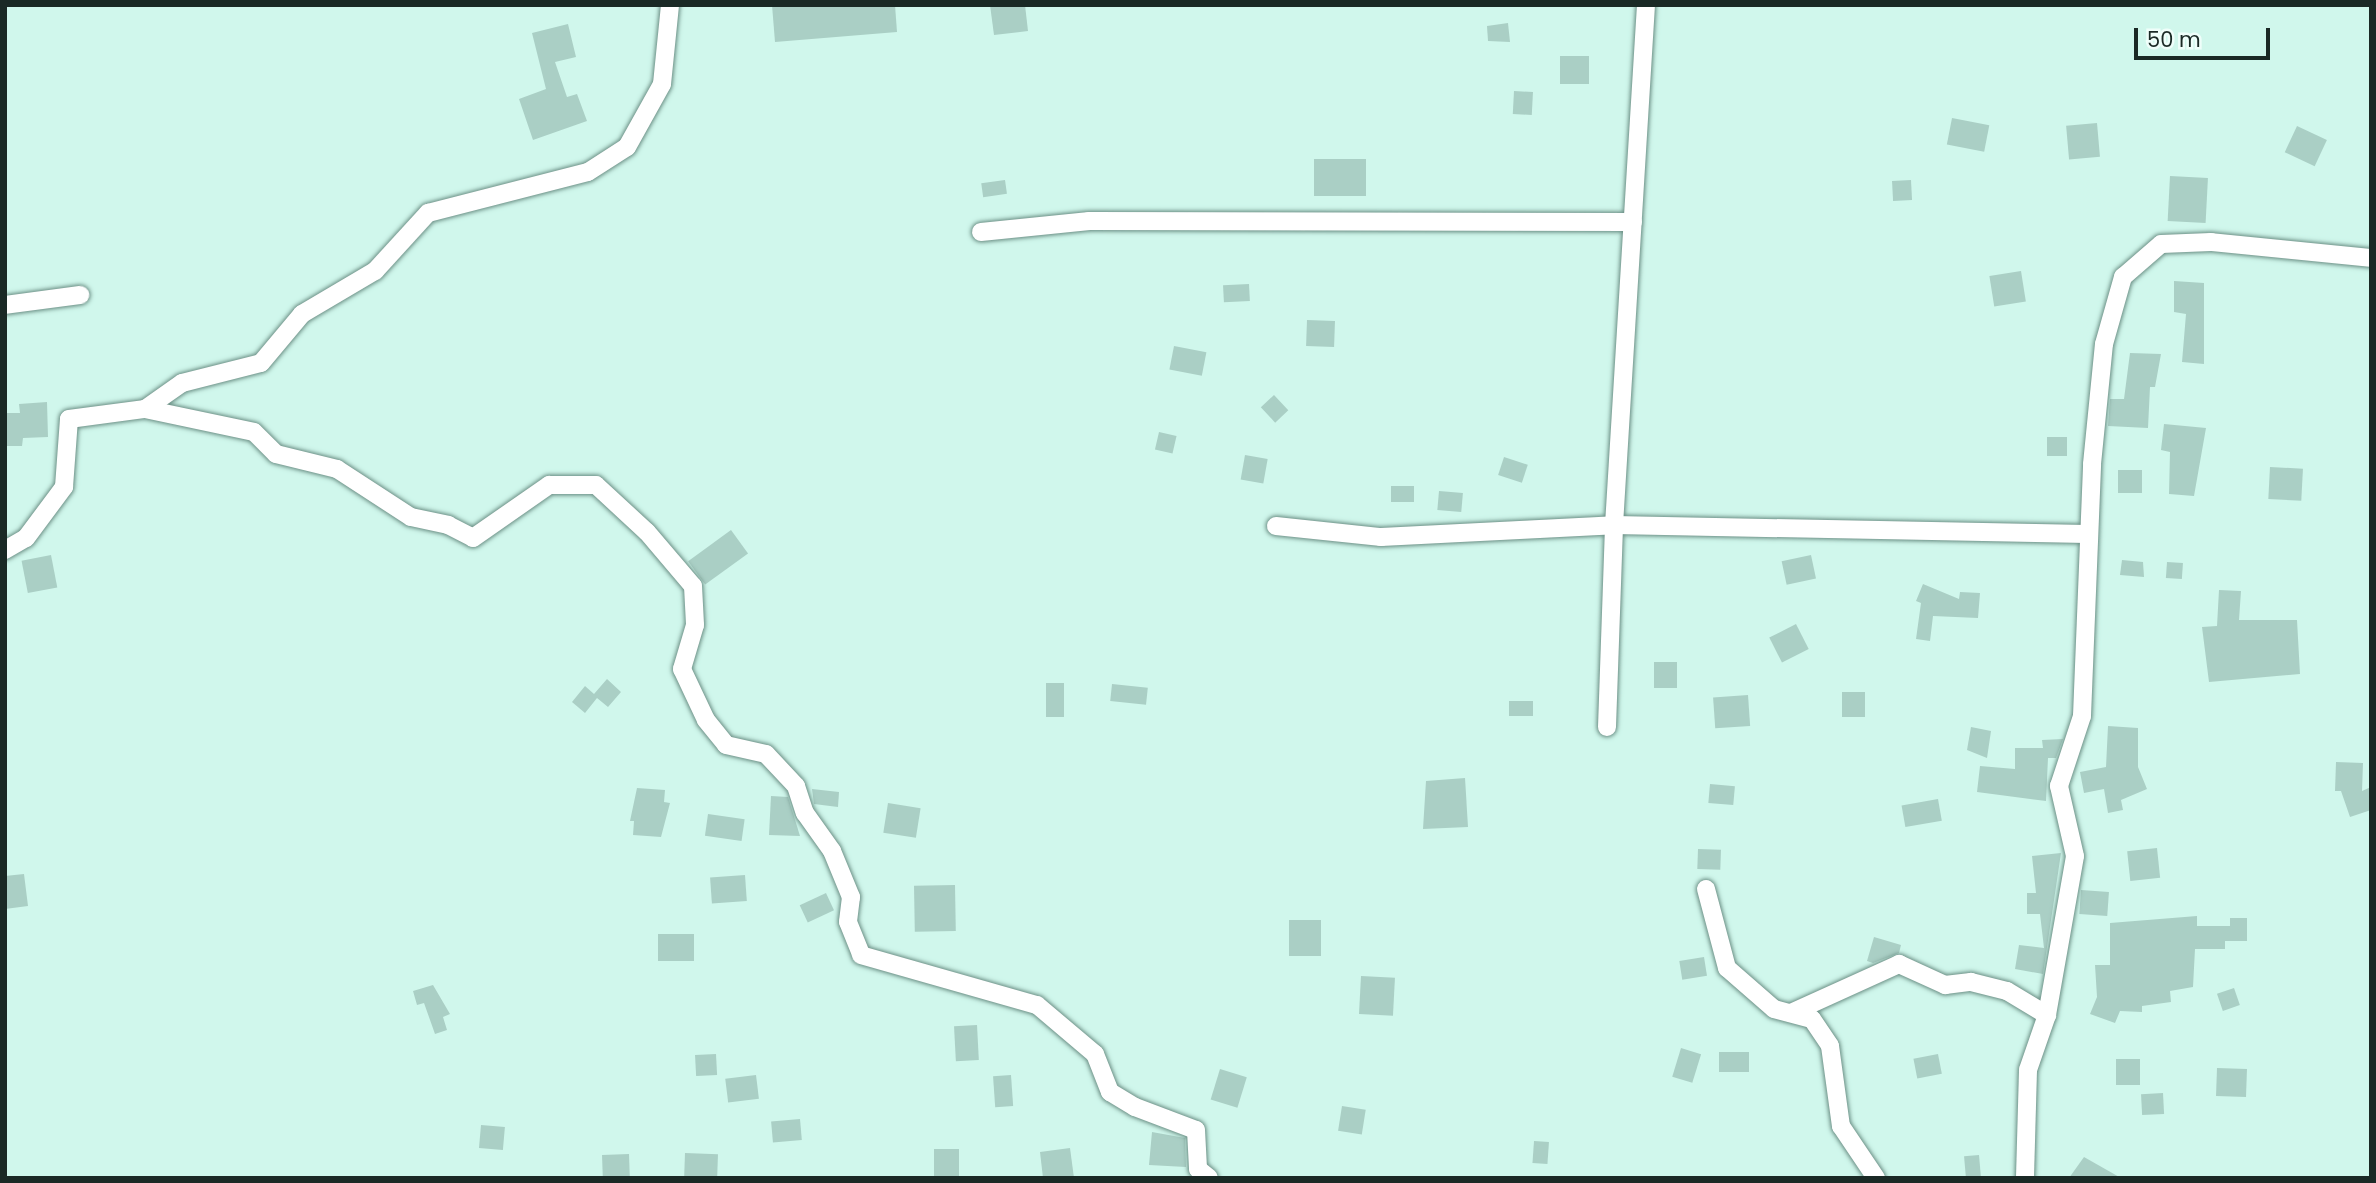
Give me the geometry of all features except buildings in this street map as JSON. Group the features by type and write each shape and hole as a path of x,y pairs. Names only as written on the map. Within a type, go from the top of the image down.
{"street":[{"path":"145,409 182,383 261,363 302,314 376,271 428,213 588,172 627,147 662,84 670,5"},
{"path":"1607,727 1614,525 1646,5"},
{"path":"981,232 1089,221 1633,222"},
{"path":"2025,1178 2028,1070 2047,1015 2075,856 2059,786 2082,716 2087,534 2104,344 2123,277 2161,244 2211,242 2371,258"},
{"path":"5,305 80,295"},
{"path":"5,550 26,538 64,487 69,419 145,409 254,432 276,454 337,469 411,517 448,525 473,538 549,485 596,485 647,532 693,586 695,625 682,669 706,720 726,745 766,754 796,786 805,813 832,851 851,897 848,922 861,955 1037,1005 1095,1054 1110,1092 1135,1107 1196,1130 1198,1169 1209,1178"},
{"path":"1276,526 1381,537 1614,525 2087,534"},
{"path":"1706,890 1727,968 1774,1009 1812,1018 1830,1046 1841,1126 1876,1178"},
{"path":"1791,1013 1899,964 1945,985 1970,982 2007,991 2047,1015"}]}
